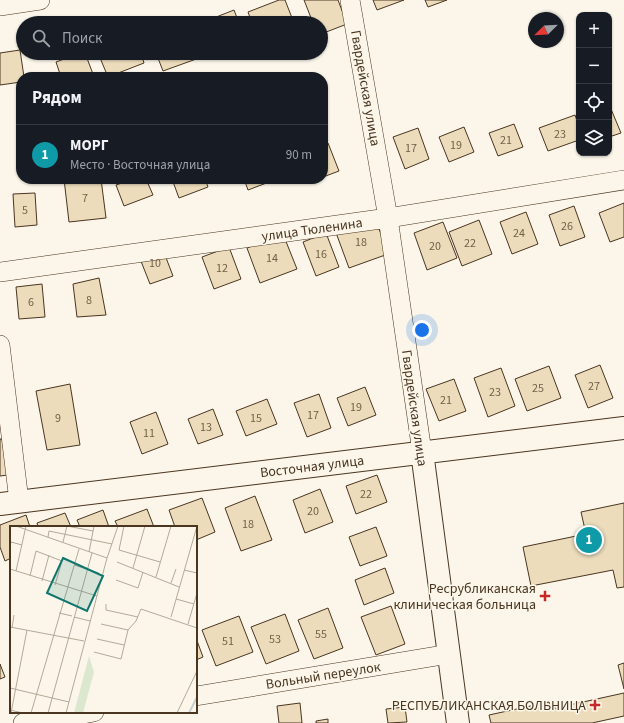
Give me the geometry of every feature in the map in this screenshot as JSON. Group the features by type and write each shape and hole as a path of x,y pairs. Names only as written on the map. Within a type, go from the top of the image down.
{"street":[{"path":"0,6 40,0"},
{"name":"Гвардейская улица","path":"350,0 388,218 422,452 458,723"},
{"name":"улица Тюленина","path":"0,272 388,218 624,180"},
{"path":"0,345 10,503"},
{"name":"Восточная улица","path":"10,503 624,428"},
{"name":"Вольный переулок","path":"197,696 449,654"},
{"path":"23,723 48,721 89,713"}],"building":[{"path":"279,0 285,0 291,16 249,16 248,12"},
{"path":"304,0 338,0 347,24 328,31 328,16 310,16"},
{"path":"373,0 404,0 377,10"},
{"path":"425,0 447,0 428,7"},
{"path":"234,10 236,16 219,16"},
{"path":"16,51 16,60 21,60 23,72 16,72 16,83 0,85 0,53"},
{"path":"61,60 88,60 92,72 59,72 56,62"},
{"path":"101,60 143,60 144,63 121,72 106,72"},
{"path":"159,60 193,60 163,71"},
{"path":"612,111 621,133 612,136"},
{"path":"575,115 576,141 548,151 539,128"},
{"path":"514,124 523,147 498,156 489,133"},
{"path":"464,127 474,152 449,162 439,137"},
{"path":"418,128 429,159 405,169 393,137"},
{"path":"328,143 339,171 328,175"},
{"path":"65,184 102,184 106,218 69,222"},
{"path":"148,184 153,195 124,206 116,185"},
{"path":"174,184 207,184 208,187 179,198"},
{"path":"246,184 264,184 248,190"},
{"path":"35,193 37,225 15,227 13,194"},
{"path":"624,203 624,237 610,242 599,213"},
{"path":"574,206 585,237 560,246 549,215"},
{"path":"526,212 538,244 512,254 500,222"},
{"path":"374,215 388,254 349,268 335,230"},
{"path":"479,220 492,254 462,266 449,232"},
{"path":"443,222 457,258 427,270 414,233"},
{"path":"326,233 339,267 316,276 303,242"},
{"path":"283,234 297,269 260,283 247,248"},
{"path":"160,242 173,276 150,284 137,251"},
{"path":"229,247 241,279 214,289 202,257"},
{"path":"99,278 106,315 77,317 73,284"},
{"path":"42,284 45,317 19,319 16,287"},
{"path":"600,365 613,398 588,408 575,375"},
{"path":"549,366 561,398 527,411 515,379"},
{"path":"501,368 515,406 488,417 474,378"},
{"path":"454,379 466,411 439,421 426,389"},
{"path":"70,384 80,445 47,450 36,391"},
{"path":"365,387 376,415 348,426 337,398"},
{"path":"319,394 331,428 307,437 294,403"},
{"path":"267,399 277,424 246,436 236,411"},
{"path":"213,409 223,435 198,444 188,419"},
{"path":"156,412 168,444 142,454 130,422"},
{"path":"0,439 2,439 8,475 0,476"},
{"path":"377,475 387,502 356,514 346,486"},
{"path":"320,489 333,522 305,533 293,500"},
{"path":"255,496 272,540 241,551 225,508"},
{"path":"202,498 215,532 197,540 197,526 175,526 169,510"},
{"path":"624,503 624,587 617,588 613,570 531,586 523,547 586,534 581,512"},
{"path":"147,509 154,526 118,526 115,521"},
{"path":"103,510 109,526 80,526 77,520"},
{"path":"65,513 71,526 38,526 37,523"},
{"path":"26,515 30,526 10,526 10,558 5,561 0,547 0,525"},
{"path":"376,527 387,556 360,566 349,537"},
{"path":"385,568 394,593 364,605 355,580"},
{"path":"391,606 405,644 376,655 361,617"},
{"path":"328,608 343,648 314,659 298,620"},
{"path":"285,614 299,651 266,664 251,627"},
{"path":"239,616 253,652 216,666 202,630"},
{"path":"197,641 203,657 197,660"},
{"name":"РЕСПУБЛИКАНСКАЯ БОЛЬНИЦА","path":"624,663 624,689 618,665"},
{"path":"0,664 5,677 0,679"},
{"name":"РЕСПУБЛИКАНСКАЯ БОЛЬНИЦА","path":"624,693 624,716 592,723 491,723 489,715 549,702 551,709"},
{"path":"300,703 302,723 279,723 277,706"},
{"path":"405,707 407,722 388,723 386,709"},
{"path":"328,719 328,723 316,723 316,721"}],"place":[{"name":"МОРГ","path":"589,540"},
{"name":"Ресрубликанская клиническая больница","path":"545,596"},
{"name":"РЕСПУБЛИКАНСКАЯ БОЛЬНИЦА","path":"595,705"}]}
